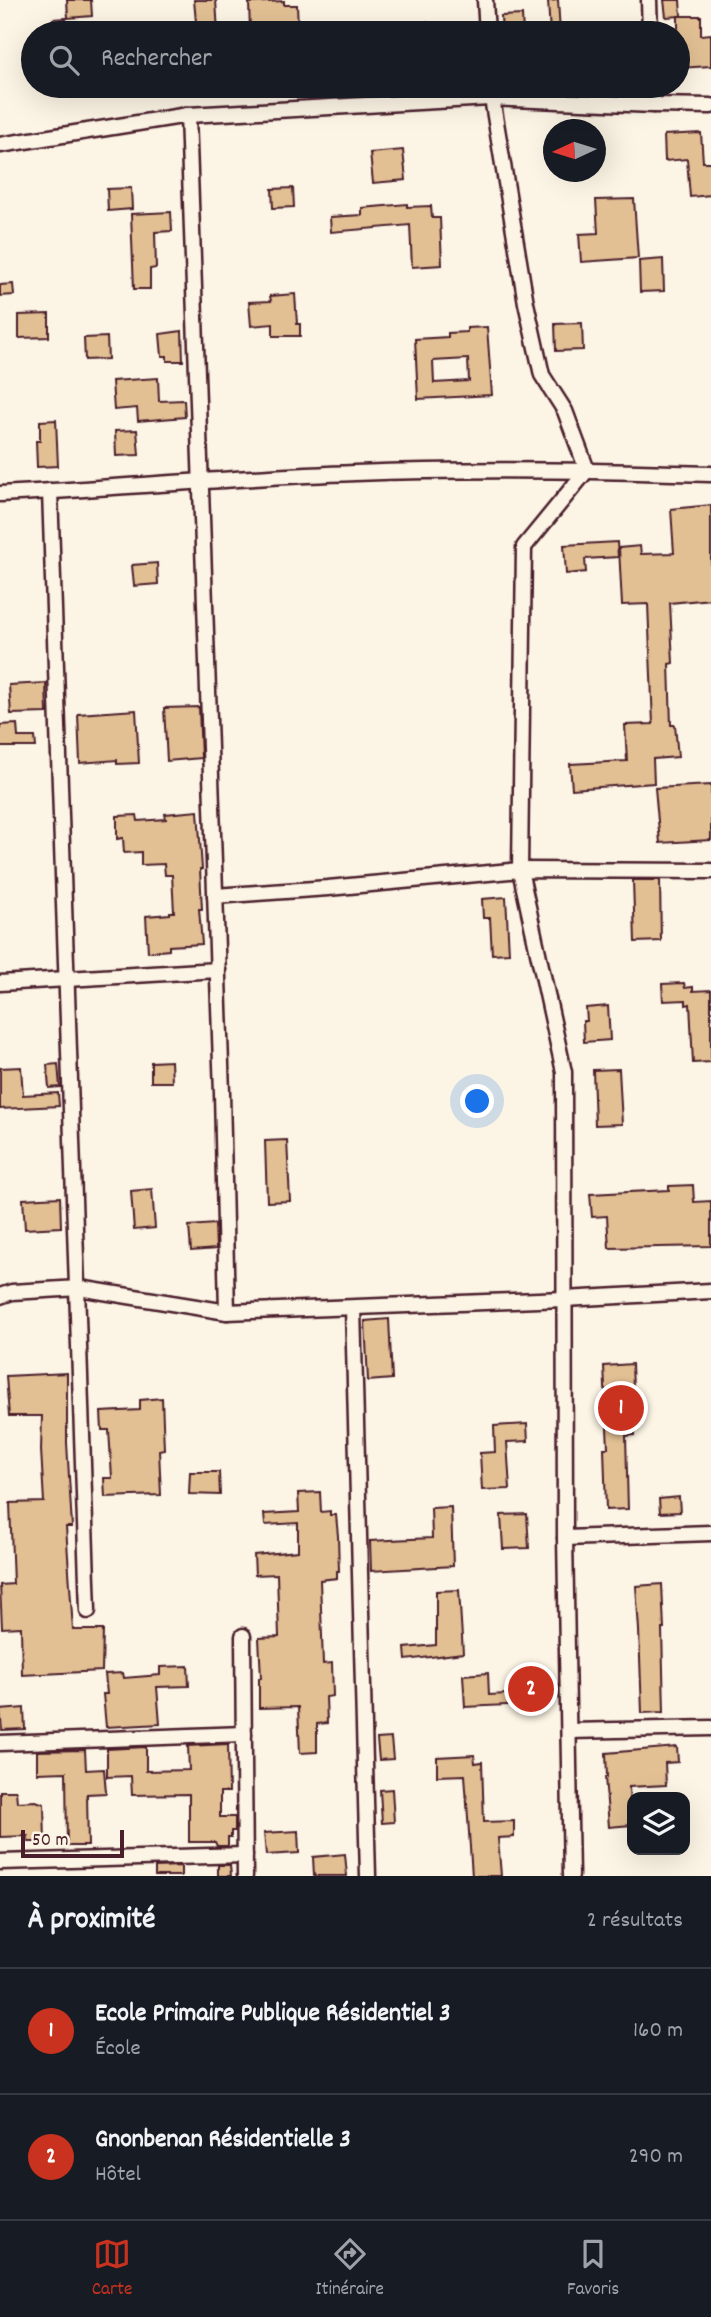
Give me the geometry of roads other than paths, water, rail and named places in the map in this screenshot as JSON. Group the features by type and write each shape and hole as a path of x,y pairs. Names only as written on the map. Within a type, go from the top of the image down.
{"street":[{"path":"485,0 486,21"},
{"path":"649,0 650,21"},
{"path":"0,145 188,115 411,98"},
{"path":"491,98 526,303 542,375 565,411 587,470"},
{"path":"565,98 653,105 711,106"},
{"path":"653,98 653,105"},
{"path":"188,115 218,970 227,1312"},
{"path":"571,1876 565,1538 564,1072 520,870 524,547 587,470"},
{"path":"0,494 200,480 358,473 587,470 711,474"},
{"path":"50,491 88,1611"},
{"path":"215,896 520,870 711,871"},
{"path":"0,982 218,970"},
{"path":"0,1296 12,1292 79,1288 227,1312 711,1291"},
{"path":"353,1308 368,1876"},
{"path":"565,1538 711,1533"},
{"path":"243,1636 245,1876"},
{"path":"569,1731 711,1728"},
{"path":"0,1744 244,1734"},
{"path":"0,1862 245,1855"}],"place":[{"name":"Ecole Primaire Publique Résidentiel 3","path":"621,1408"},
{"name":"Gnonbenan Résidentielle 3","path":"531,1689"}]}
